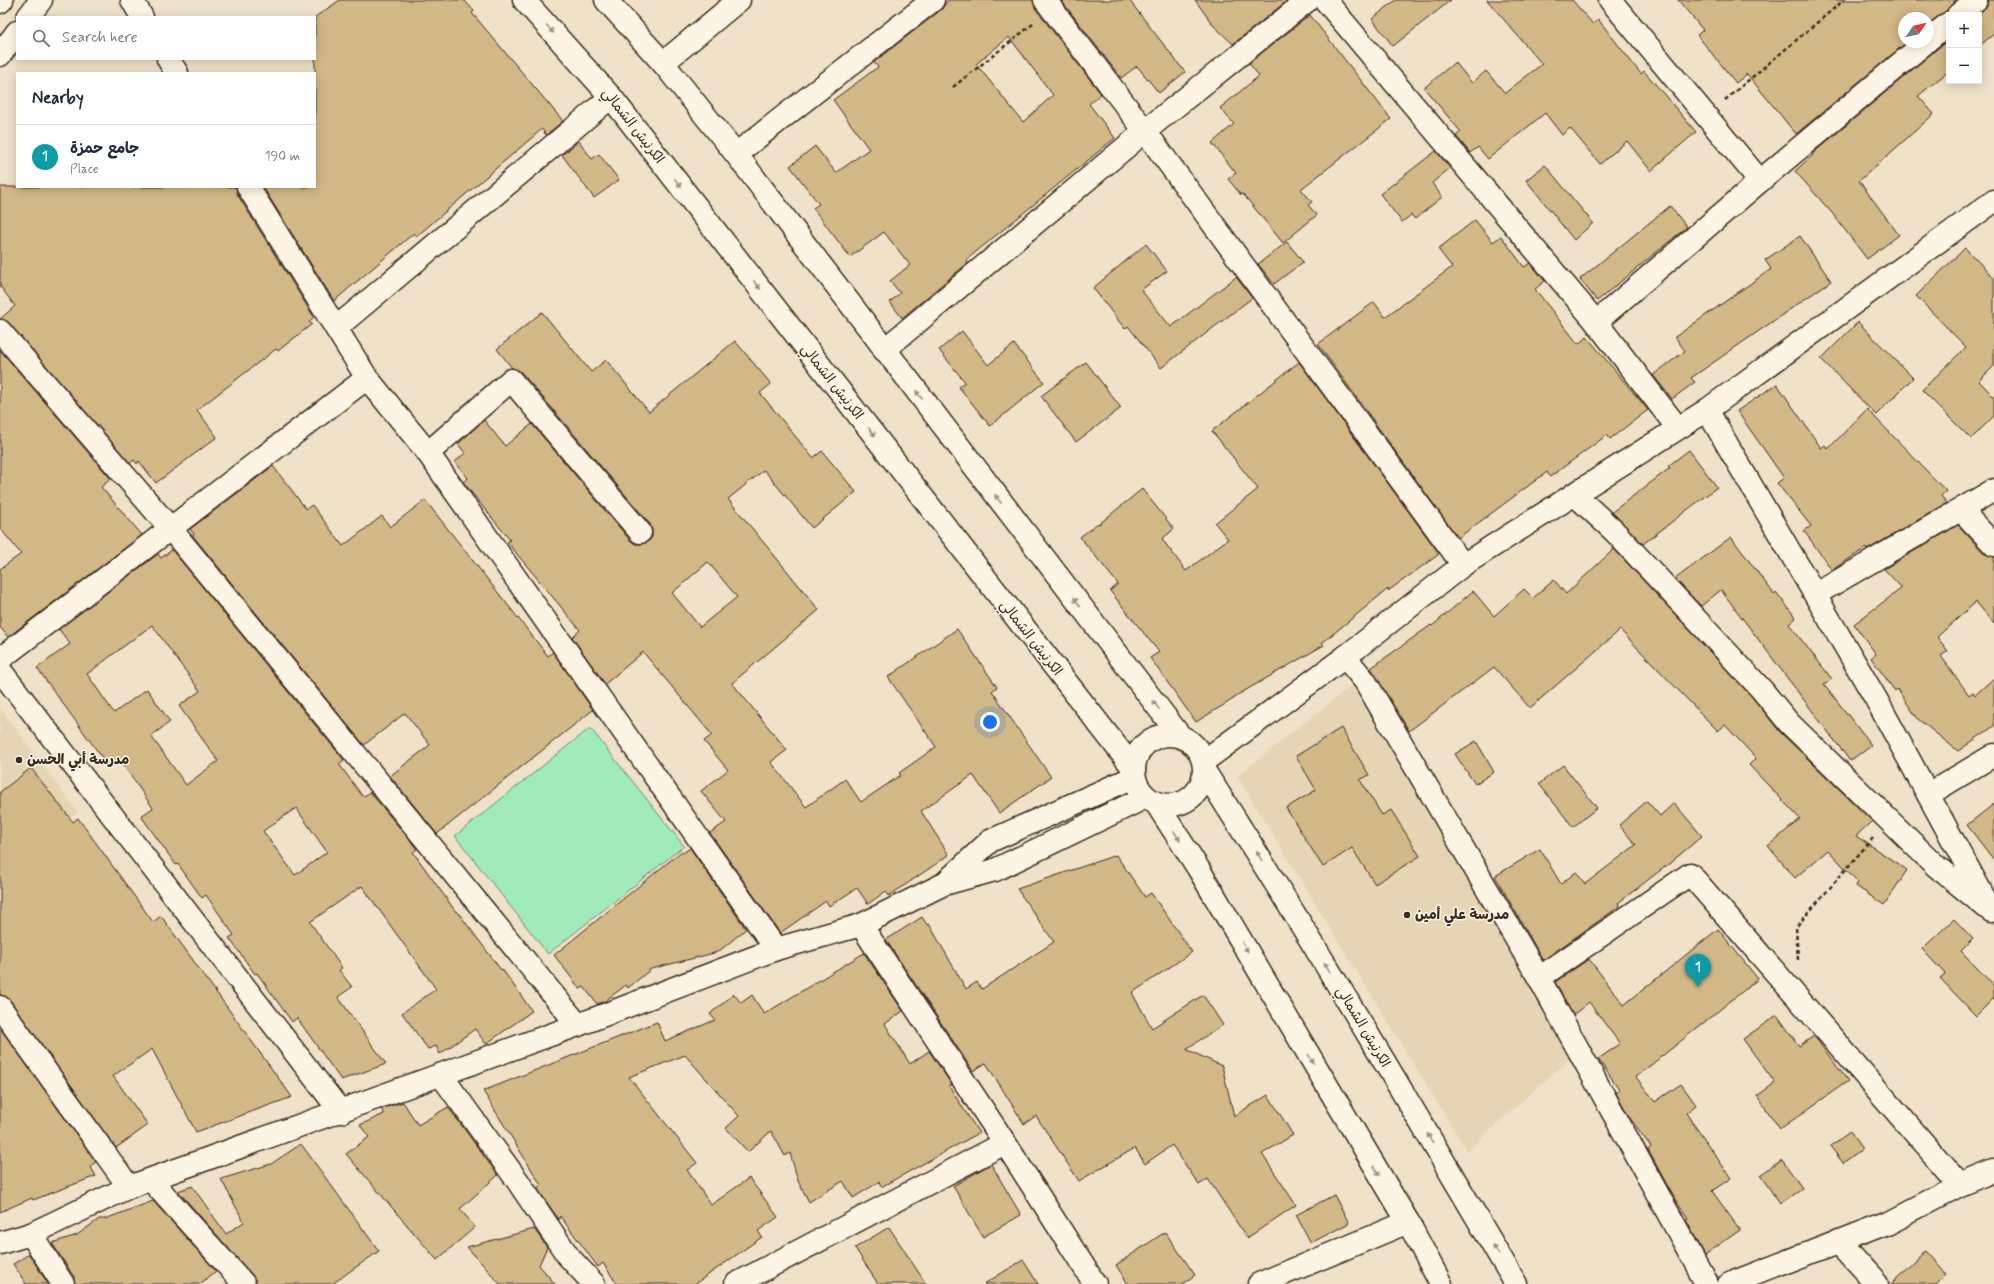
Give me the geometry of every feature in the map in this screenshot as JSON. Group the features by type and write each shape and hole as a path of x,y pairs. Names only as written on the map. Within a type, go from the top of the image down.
{"street":[{"path":"29,16 41,0"},
{"path":"132,0 141,16"},
{"name":"الكرنيش الشمالي","path":"524,0 611,97 1134,773"},
{"path":"0,1243 31,1234 129,1187 341,1112 578,1025 776,949 861,925 944,884 994,870 1151,800 1173,805 1188,800 1197,793 1202,783 1204,766 1199,751 1191,742 1180,736 884,350 736,154 663,63 606,0"},
{"path":"663,63 739,0"},
{"path":"736,154 933,0"},
{"path":"884,350 1145,131 1308,0"},
{"path":"1325,0 1596,322 1677,427"},
{"path":"1610,0 1760,181"},
{"path":"1962,12 1976,0"},
{"path":"1048,5 1145,131 1463,565"},
{"path":"1934,35 1946,25"},
{"path":"0,55 16,33"},
{"path":"1596,322 1760,181 1919,48"},
{"path":"169,60 176,72"},
{"path":"336,328 611,97"},
{"path":"249,188 367,378 428,453 776,949"},
{"path":"1204,766 1463,565 1677,427 1707,410 1994,201"},
{"path":"0,331 170,528 578,1025"},
{"path":"0,659 367,378"},
{"path":"428,453 511,380 640,532"},
{"path":"1707,410 1816,594 1929,794 1992,914"},
{"path":"1816,594 1994,490"},
{"path":"1574,494 1614,531 1762,690 1789,723 1936,866 1992,914"},
{"path":"1961,510 1994,545"},
{"path":"1345,656 1365,681 1539,978 1707,1284"},
{"path":"0,670 341,1112"},
{"path":"1180,736 1156,737 1145,744 1138,753 1134,773 1139,789 1151,800 1202,874 1408,1222 1441,1284"},
{"path":"1929,794 1994,755"},
{"name":"الكرنيش الشمالي","path":"1204,766 1397,1082 1516,1284"},
{"path":"944,884 990,841 1134,773"},
{"path":"1539,978 1690,874 1960,1185"},
{"path":"861,925 1005,1143 1095,1284"},
{"path":"0,1008 129,1187"},
{"path":"441,1075 517,1180 568,1256 594,1284"},
{"path":"736,1284 1005,1143"},
{"path":"1729,1284 1887,1222 1960,1185 1994,1173"},
{"path":"151,1180 244,1284"},
{"path":"1259,1284 1408,1222"},
{"path":"31,1234 63,1284"},
{"path":"1838,1241 1877,1284"}],"path":[{"path":"1706,116 1844,0"},
{"path":"953,87 1048,5"},
{"path":"1798,964 1796,927 1845,872 1888,819"}],"shaded area":[{"name":"مدرسة علي أمين","path":"1356,682 1574,1055 1467,1151 1237,776"},
{"name":"مدرسة أبي الحسن","path":"0,708 78,812 0,871"}],"green space":[{"path":"590,728 684,846 548,954 455,836"}],"building":[{"path":"340,0 464,0 474,11 472,13 563,121 546,135 542,129 417,236 414,233 334,301 264,188 316,188 316,16"},
{"path":"948,0 1033,0 1035,8 1101,94 1089,104 1115,138 966,260 968,263 902,318 890,302 900,293 890,281 910,265 884,232 850,257 813,208 819,204 790,166 815,146 836,173 869,149 833,100 878,67 874,62 941,10","holes":["1009,37 1053,95 1023,122 976,64"]},
{"path":"1061,0 1129,0 1185,72 1159,93 1137,66 1121,78"},
{"path":"1195,0 1288,0 1233,44 1213,25"},
{"path":"1396,0 1451,0 1393,46 1372,19"},
{"path":"1487,0 1572,0 1593,24 1598,19 1641,74 1644,71 1696,132 1651,171 1627,141 1600,164 1570,128 1562,135 1545,113 1488,159 1478,147 1470,153 1456,136 1461,132 1424,88 1455,62 1472,83 1486,71 1505,93 1542,64"},
{"path":"1678,0 1956,0 1946,11 1934,20 1934,12 1898,12 1898,48 1900,48 1796,134 1747,74 1736,83 1697,35 1703,30"},
{"path":"1988,0 1994,0 1994,34 1982,44 1981,12"},
{"path":"1310,15 1391,119 1301,189 1312,202 1308,205 1317,215 1283,243 1243,194 1241,195 1228,179 1236,173 1212,143 1234,124 1220,108 1259,76 1249,63"},
{"path":"1946,42 1946,73 1918,96 1934,114 1859,181 1899,235 1867,259 1832,213 1795,171 1813,155 1812,154"},
{"path":"579,141 592,159 599,154 619,180 594,198 562,155"},
{"path":"1436,151 1450,168 1432,183 1442,197 1415,219 1411,215 1402,222 1380,194"},
{"path":"1545,165 1593,223 1574,240 1526,180"},
{"path":"0,187 236,188 237,194 314,317 309,322 312,324 278,351 276,349 197,410 217,437 156,483 139,461 137,464 134,460 130,463 9,323 0,319 15,306 0,286"},
{"path":"1670,206 1687,227 1597,301 1580,279"},
{"path":"1475,220 1493,242 1501,236 1524,267 1530,263 1545,281 1535,289 1578,344 1587,337 1648,410 1610,439 1607,435 1550,477 1547,472 1458,538 1318,344 1374,302 1385,317 1452,267 1438,249"},
{"path":"1800,236 1831,281 1691,378 1695,382 1672,399 1653,375 1685,351 1675,337 1771,269 1765,260"},
{"path":"1287,242 1303,262 1274,284 1258,264"},
{"path":"1146,244 1167,271 1141,290 1171,327 1236,277 1252,298 1161,368 1128,326 1125,329 1093,288"},
{"path":"1965,248 1994,278 1994,366 1979,381 1994,397 1994,416 1971,439 1922,390 1966,347 1916,296"},
{"path":"542,312 591,372 606,360 649,412 735,341 771,384 760,393 813,458 822,451 856,492 812,528 764,470 728,499 819,610 732,683 787,750 771,762 806,807 845,779 861,802 901,775 899,773 936,747 888,677 957,629 997,687 992,691 1051,777 999,813 973,775 921,811 949,855 889,896 886,891 868,904 857,888 829,906 826,901 780,933 710,833 726,822 701,791 728,770 704,741 712,735 643,652 605,684 572,637 580,630 507,542 510,540 463,482 468,478 455,462 465,453 458,444 484,420 505,446 532,424 630,540 635,544 642,544 648,542 652,537 650,524 521,372 512,368 497,349","holes":["708,562 737,597 700,627 672,593"]},
{"path":"1858,322 1913,378 1876,415 1821,359"},
{"path":"962,331 988,365 1014,344 1044,382 990,426 959,387 965,382 939,350"},
{"path":"0,350 111,479 101,487 142,535 8,637 0,627 0,569 21,554 0,528"},
{"path":"1086,362 1121,408 1076,442 1041,396"},
{"path":"1299,362 1438,552 1438,555 1388,591 1388,589 1322,643 1324,645 1234,697 1235,698 1196,722 1150,658 1159,652 1110,591 1118,584 1080,537 1098,523 1099,524 1142,489 1174,529 1162,539 1186,571 1228,539 1215,523 1258,489 1212,431"},
{"path":"1777,384 1821,448 1825,445 1828,449 1867,409 1946,491 1941,496 1947,503 1867,550 1866,548 1832,570 1804,531 1811,526 1777,483 1784,478 1737,411"},
{"path":"1689,450 1717,487 1643,544 1612,512 1670,468 1668,466"},
{"path":"273,466 306,509 312,505 343,546 382,516 390,527 425,500 548,656 553,652 593,710 437,834 390,776 430,745 405,713 364,745 193,536 194,534 190,529"},
{"path":"1958,525 1985,554 1994,557 1994,623 1976,602 1937,637 1948,651 1941,656 1969,695 1973,692 1975,695 1994,678 1994,726 1958,751 1918,719 1897,689 1895,691 1871,658 1876,654 1854,624 1902,588 1884,569"},
{"path":"1731,537 1774,594 1776,592 1796,618 1789,624 1832,679 1824,684 1871,745 1850,761 1721,590 1701,606 1675,579"},
{"path":"1614,549 1753,698 1780,732 1872,821 1856,836 1907,870 1884,905 1856,886 1858,882 1828,850 1795,878 1768,846 1800,819 1749,765 1756,758 1725,725 1718,731 1620,630 1530,708 1494,667 1409,731 1371,668 1431,625 1432,626 1473,591 1494,616 1524,589 1533,598 1554,580 1566,594"},
{"path":"172,550 344,760 339,764 363,797 370,792 417,849 413,852 456,912 457,911 501,970 502,969 532,1011 486,1044 475,1029 440,1054 436,1046 428,1049 402,1013 436,989 362,886 310,922 342,968 339,970 352,987 338,997 386,1064 341,1080 297,1018 292,1022 257,973 255,974 229,938 234,935 206,895 202,898 141,816 153,808 119,759 109,767 37,668 70,644 59,629 158,554 161,558","holes":["152,625 200,691 179,706 218,761 186,785 151,736 170,722 147,689 114,713 87,674","296,808 327,852 295,875 263,831"]},
{"name":"مدرسة علي أمين","path":"1341,728 1369,775 1360,780 1382,815 1391,810 1420,856 1375,884 1352,848 1323,867 1286,808 1316,790 1296,756"},
{"path":"1476,741 1494,772 1475,784 1455,754"},
{"path":"1563,765 1597,808 1573,827 1539,784"},
{"path":"31,768 73,822 78,818 153,922 161,916 292,1097 196,1132 152,1049 113,1076 148,1125 116,1148 10,1000 5,996 0,995 0,792"},
{"path":"1647,801 1660,816 1674,803 1702,836 1618,903 1620,906 1543,960 1495,876 1540,849 1561,884 1576,872 1585,884 1636,845 1619,825"},
{"path":"1994,804 1994,860 1967,825"},
{"path":"690,848 746,929 718,952 651,969 628,988 626,985 605,1001 597,1004 584,987 580,989 554,955 682,851 683,853"},
{"path":"1116,855 1145,897 1151,893 1192,952 1132,993 1152,1028 1203,995 1223,1025 1186,1049 1222,1066 1234,1116 1268,1095 1293,1135 1262,1154 1296,1205 1247,1238 1208,1179 1199,1185 1172,1145 1145,1164 1135,1148 1079,1181 1036,1116 1024,1124 986,1063 973,1071 886,940 922,917 927,925 929,924 966,989 977,982 982,989 1054,942 1017,889"},
{"path":"1954,919 1973,939 1961,951 1994,986 1994,998 1976,1016 1940,978 1945,974 1922,949"},
{"path":"1718,929 1758,979 1636,1077 1655,1102 1681,1084 1696,1105 1686,1113 1731,1178 1712,1191 1740,1230 1705,1255 1686,1220 1688,1219 1676,1201 1648,1150 1651,1147 1630,1118 1616,1093 1620,1090 1598,1059 1620,1044 1589,1002 1573,1015 1555,982 1589,959 1624,1005"},
{"path":"864,953 903,1011 885,1024 910,1064 929,1051 952,1085 949,1086 979,1133 881,1187 879,1182 853,1198 843,1181 809,1202 798,1181 790,1153 785,1156 771,1131 748,1152 726,1128 739,1116 685,1055 629,1077 697,1163 687,1170 711,1205 749,1178 778,1217 758,1231 762,1237 695,1284 617,1284 603,1263 598,1267 560,1216 559,1220 537,1188 541,1185 483,1091 657,1022 665,1041 715,1020 710,1014 734,994 741,1003 752,995 764,1014"},
{"path":"1777,1015 1799,1046 1814,1036 1848,1081 1780,1129 1757,1096 1775,1083 1743,1039"},
{"path":"0,1028 96,1162 90,1166 96,1176 33,1200 32,1198 0,1212"},
{"path":"403,1102 418,1125 448,1107 498,1175 460,1209 475,1227 437,1260 346,1154 369,1137 360,1125 384,1114 381,1109"},
{"path":"1850,1132 1862,1149 1843,1163 1830,1146"},
{"path":"301,1144 379,1251 332,1284 256,1284 253,1276 178,1191 192,1186 226,1234 244,1222 221,1179 271,1164"},
{"path":"1782,1160 1802,1188 1780,1204 1760,1175"},
{"path":"991,1164 1021,1215 983,1237 953,1186"},
{"path":"1334,1195 1349,1223 1311,1243 1296,1215"},
{"path":"153,1201 216,1271 200,1284 75,1284 74,1277 52,1243 77,1235 99,1219 105,1219"},
{"path":"889,1227 926,1284 878,1284 855,1248"},
{"path":"534,1229 547,1247 539,1265 555,1284 500,1284 467,1247"},
{"path":"1165,1232 1195,1275 1182,1284 1128,1284 1116,1265"},
{"path":"1925,1251 1946,1274 1936,1284 1891,1284"},
{"path":"29,1254 48,1284 26,1284 13,1264"},
{"path":"1023,1260 1038,1284 984,1284"}],"place":[{"name":"مدرسة أبي الحسن","path":"19,760"},
{"name":"مدرسة علي أمين","path":"1407,915"},
{"name":"جامع حمزة","path":"1698,987"}]}
